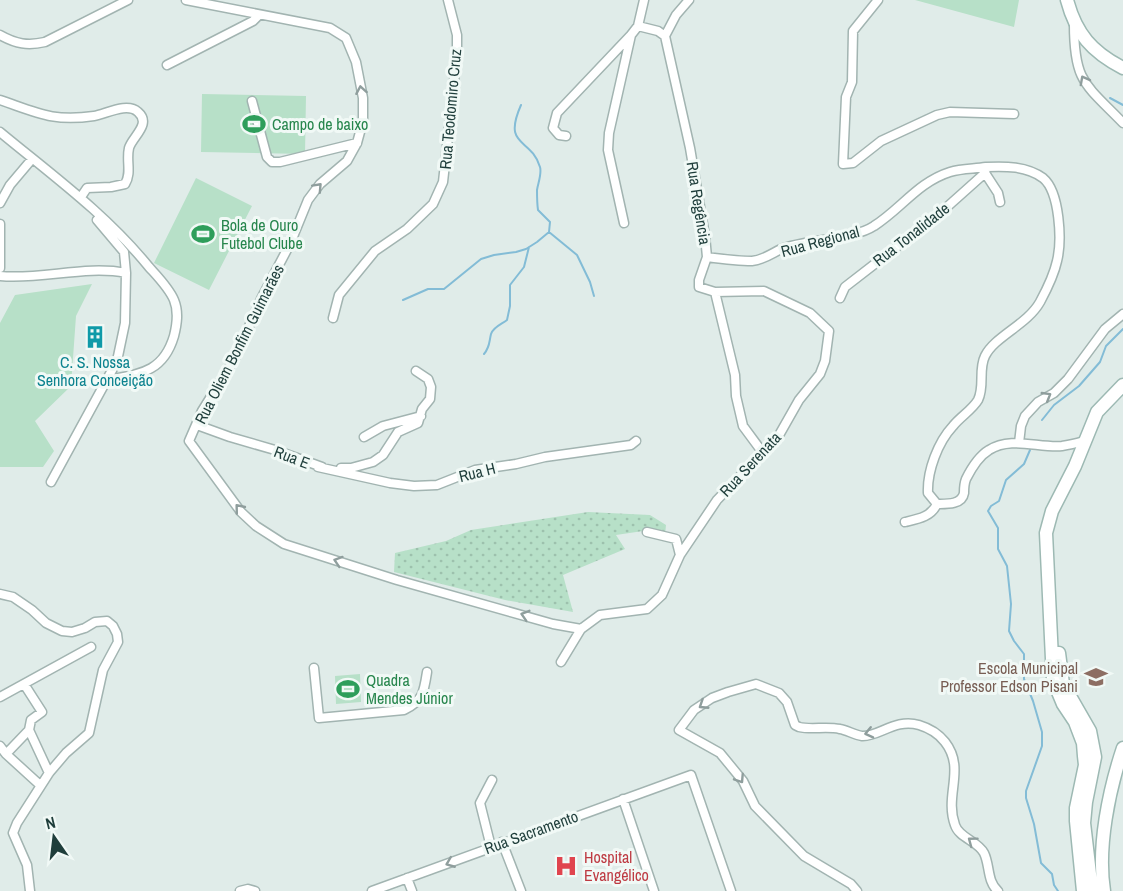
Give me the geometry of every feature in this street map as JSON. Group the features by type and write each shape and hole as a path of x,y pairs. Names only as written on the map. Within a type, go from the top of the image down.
{"street":[{"path":"0,35 22,45 45,42 128,0"},
{"path":"186,0 259,15"},
{"name":"Rua Teodomiro Cruz","path":"333,318 339,295 375,251 406,229 433,204 443,182 457,54 457,35 448,0"},
{"path":"566,136 559,135 553,128 557,113 638,26 644,0"},
{"path":"638,26 658,31 665,36 676,15 689,0"},
{"path":"878,0 853,31 852,82 846,97 843,164 854,163 881,141 937,115 962,112 1014,114"},
{"path":"1067,0 1081,36 1106,59 1123,68"},
{"path":"167,65 252,21 259,15"},
{"name":"Rua Oliem Bonfim Guimarães","path":"259,15 330,28 343,34 356,62 363,98 363,121 357,143 347,161 320,184 308,200 290,244 262,297 235,358 202,411 189,441 241,512 256,526 285,544 406,582 553,624 581,629"},
{"path":"1074,21 1074,51 1080,74 1089,89 1123,123"},
{"path":"624,223 608,150 609,133 631,35"},
{"name":"Rua Regência","path":"665,36 692,157 705,236 707,257 699,280 699,287 715,292"},
{"path":"0,100 49,117 66,119 99,115 122,108 130,108 138,112 142,119 142,130 130,144 129,177 125,184 118,187 87,188 81,197"},
{"path":"252,101 267,157 272,162 357,143"},
{"path":"0,132 81,197 139,255 170,294 177,317 175,333 164,358 150,371 107,380"},
{"path":"0,203 10,185 32,159"},
{"name":"Rua Regional","path":"707,257 752,261 762,259 782,249 872,227 933,178 954,170 986,170 1004,166 1029,171 1044,179 1056,201 1059,234 1058,257 1050,282 1032,313 991,348 985,357 981,372 981,393 977,402 945,435 932,467 928,493 937,504"},
{"path":"986,170 1000,202"},
{"name":"Rua Tonalidade","path":"840,298 845,287 938,214 986,170"},
{"path":"51,482 117,361 125,322 124,252 97,220"},
{"path":"0,224 0,268"},
{"path":"0,276 20,278 108,270 126,273"},
{"name":"Rua Serenata","path":"581,629 600,615 640,610 653,605 662,595 680,555 717,500 778,437 799,400 820,374 825,362 829,331 810,313 764,291 715,292"},
{"path":"715,292 735,375 736,396 743,426 763,453"},
{"path":"1019,443 1025,416 1038,402 1054,393 1068,379 1105,329 1123,314"},
{"path":"364,436 383,426 421,416 422,409 430,399 431,387 428,379 416,371"},
{"path":"1083,891 1076,821 1085,765 1083,743 1075,722 1063,704 1053,680 1049,533 1052,511 1076,466 1097,412 1123,385"},
{"name":"Rua E","path":"197,425 275,450 318,467 351,468 373,462 383,455 398,432 418,423 421,416"},
{"name":"Rua H","path":"318,467 390,483 414,486 438,485 475,470 544,457 631,445 636,441"},
{"path":"905,522 928,515 937,504 950,505 964,496 966,480 982,456 990,449 1019,443 1061,446 1084,441"},
{"path":"647,532 675,539 680,555"},
{"path":"1049,533 1062,675 1067,693 1090,730 1095,757 1084,823 1092,891"},
{"path":"0,594 13,597 46,623 62,631 72,632 95,622 107,621 117,634 117,642 103,670 89,732 49,773 13,832 27,865 30,891"},
{"path":"561,662 581,629"},
{"path":"0,696 92,647"},
{"path":"314,668 319,718 404,710 416,704 422,695 427,672"},
{"path":"6,754 29,730 31,720 42,712 24,684"},
{"path":"857,891 851,884 804,856 755,806 743,781 720,753 679,730 694,710 728,692 756,684 779,693 787,702 795,725 799,727 839,729 863,736 892,726 910,723 932,729 952,751 955,760 956,768 951,790 955,826 958,831 980,847 990,879 998,891"},
{"path":"29,730 49,773"},
{"path":"0,746 40,785"},
{"path":"1104,891 1103,862 1108,804 1123,748"},
{"name":"Rua Sacramento","path":"372,891 691,775 731,891"},
{"path":"491,847 480,803 492,780"},
{"path":"623,799 654,891"},
{"path":"502,842 521,891"},
{"path":"407,878 412,891"},
{"path":"240,891 255,891"}],"green space":[{"path":"915,0 1019,0 1014,27"},
{"name":"Campo de baixo","path":"202,94 306,96 305,154 201,152"},
{"name":"Bola de Ouro Futebol Clube","path":"196,178 252,206 209,290 154,263"},
{"path":"92,284 76,316 71,386 35,421 54,451 43,467 0,467 0,323 15,295"},
{"path":"588,512 650,515 666,525 665,535 645,536 643,531 616,535 625,549 563,575 573,612 505,600 394,572 395,553 446,541 471,530"},
{"name":"Quadra Mendes Júnior","path":"360,674 361,702 336,704 335,676"}],"waterway":[{"path":"1110,98 1123,105"},
{"path":"403,300 428,289 444,289 481,259 526,249 549,232 550,222 538,210 537,190 540,167 536,157 516,136 516,119 521,105"},
{"path":"549,232 577,255 594,296"},
{"path":"484,354 492,332 507,320 510,285 524,267 529,247"},
{"path":"1042,420 1054,405 1079,386 1100,362 1106,346 1123,329"},
{"path":"1030,450 1024,464 1006,480 999,501 988,511 998,528 998,549 1007,566 1011,604 1009,631 1024,654 1024,679 1042,732 1042,746 1026,791 1026,798 1034,824 1041,863 1052,874 1058,891"}],"place":[{"name":"Campo de baixo","path":"254,124"},
{"name":"Bola de Ouro Futebol Clube","path":"203,234"},
{"name":"C. S. Nossa Senhora Conceição","path":"95,337"},
{"name":"Escola Municipal Professor Edson Pisani","path":"1096,677"},
{"name":"Quadra Mendes Júnior","path":"348,689"},
{"name":"Hospital Evangélico","path":"566,866"}]}
